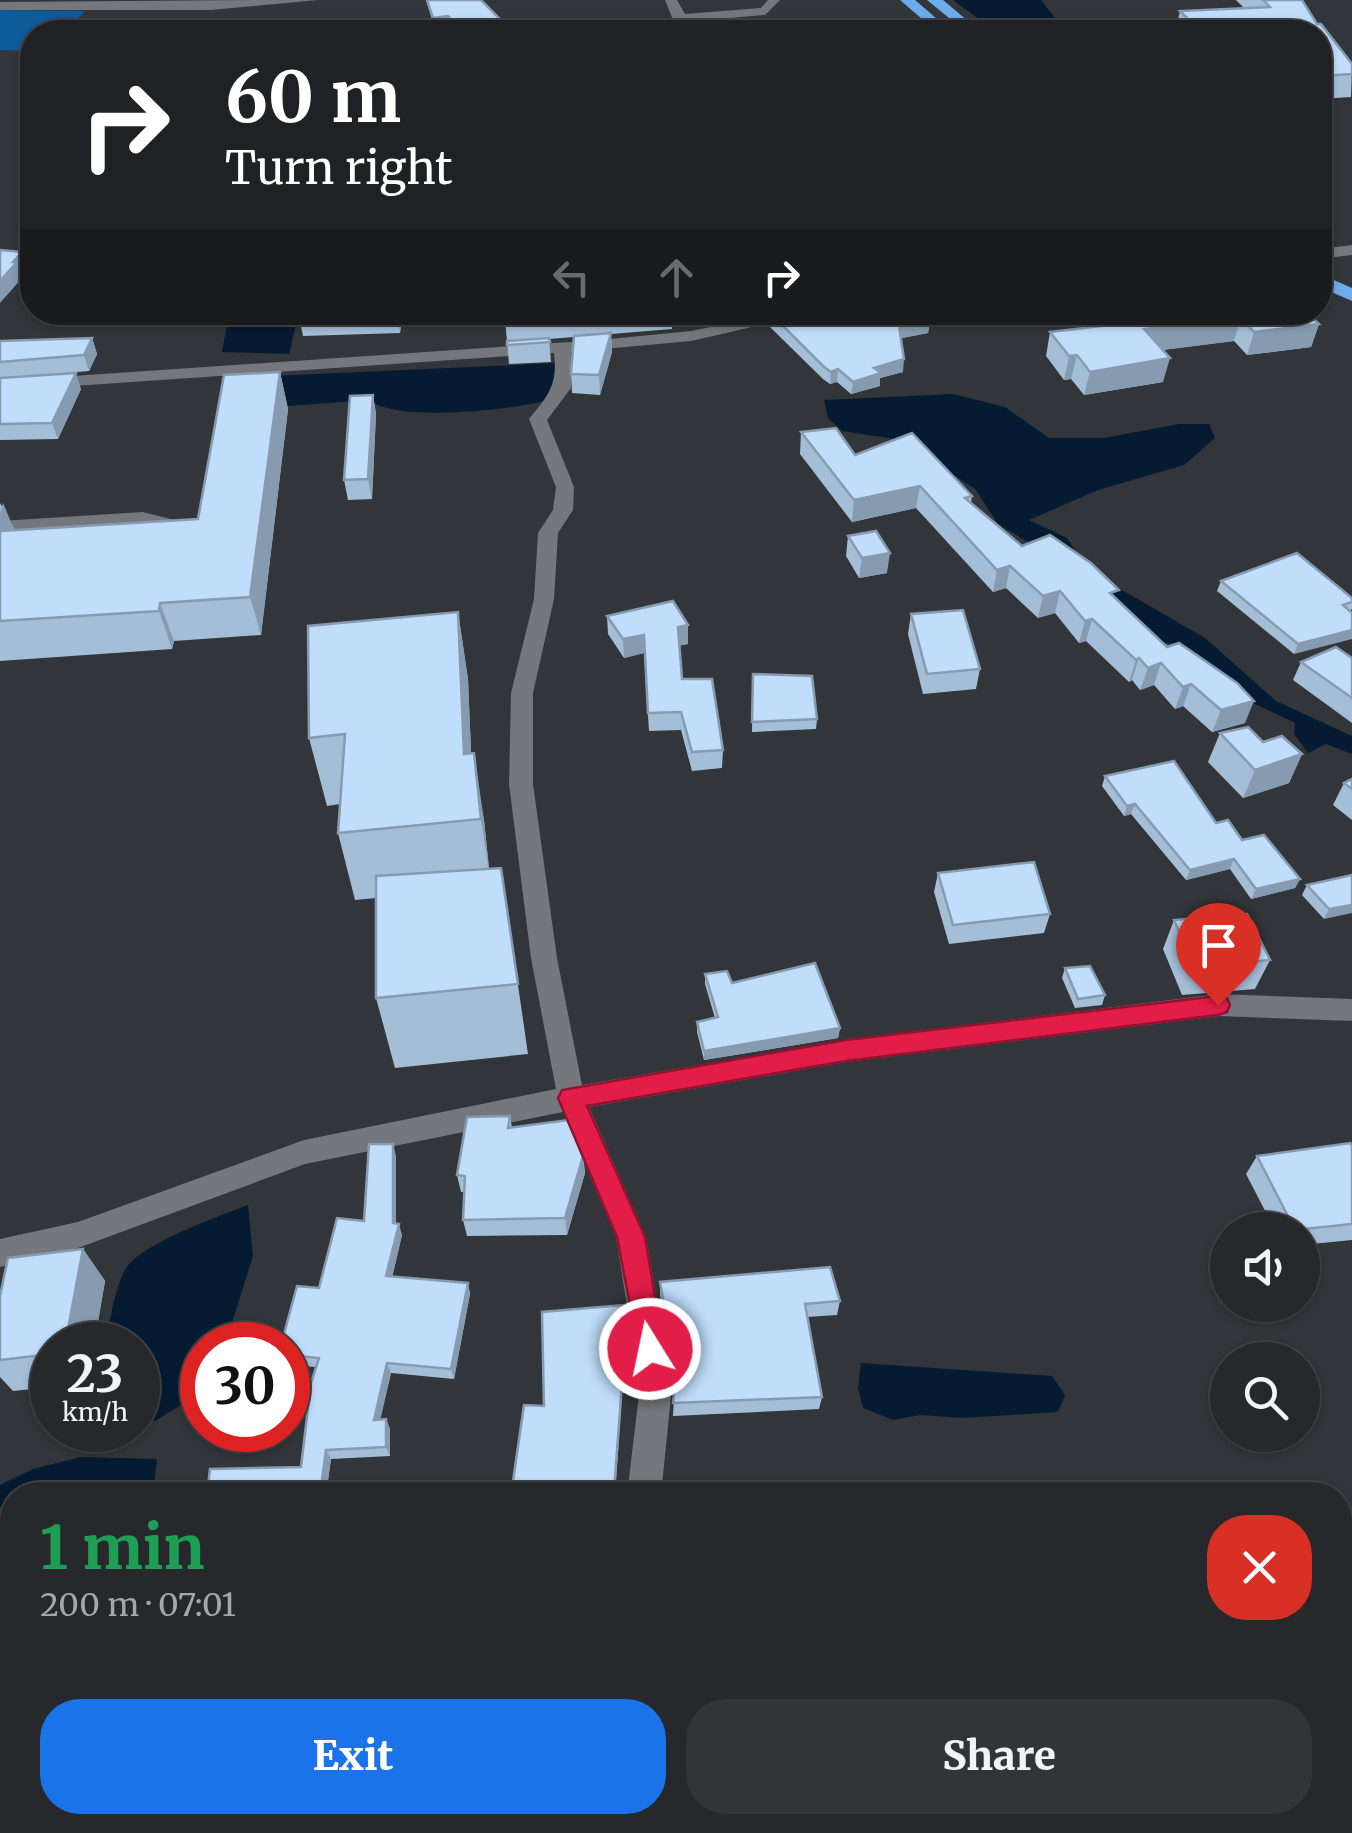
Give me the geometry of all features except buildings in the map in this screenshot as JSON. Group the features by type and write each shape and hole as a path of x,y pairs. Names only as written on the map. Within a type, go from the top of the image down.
{"highway":[{"path":"907,0 931,20"},
{"path":"934,0 959,20"}],"street":[{"path":"0,6 211,6 312,0"},
{"path":"671,0 678,17 685,18 765,11 774,0"},
{"path":"0,386 562,348 691,336 745,325"},
{"path":"562,348 566,381 559,400 538,419 565,486 563,510 548,533 544,599 522,693 521,784 544,958 571,1098 631,1237 656,1386 645,1482"},
{"path":"0,526 143,518 168,524 176,542"},
{"path":"0,1252 78,1235 304,1152 571,1098 846,1050 1182,1009 1278,1005 1352,1010"}],"shaded area":[{"path":"953,0 1041,0 1057,20 980,20"},
{"path":"0,10 85,11 76,20 20,20 20,51 0,50"},
{"path":"227,325 296,325 289,354 222,352"},
{"path":"557,363 552,399 458,412 405,411 369,400 246,409 228,378"},
{"path":"953,394 1005,407 1049,438 1104,438 1179,424 1209,424 1215,438 1184,465 1098,490 1029,520 1067,538 1089,571 1205,638 1276,701 1352,736 1352,754 1326,744 1308,753 1294,734 1295,723 1230,692 1204,659 1177,644 1157,642 1138,631 1128,610 1095,582 998,524 975,489 901,440 842,431 828,418 824,400"},
{"path":"248,1205 253,1256 232,1322 180,1322 180,1406 160,1418 160,1322 110,1322 114,1302 130,1263 168,1238"},
{"path":"861,1363 1052,1376 1065,1395 1058,1412 962,1418 921,1415 893,1420 863,1408 858,1388"},
{"path":"81,1457 157,1459 154,1482 6,1482 33,1469"}],"route":[{"path":"650,1349 631,1237 571,1098 846,1050 1218,1005"}]}
